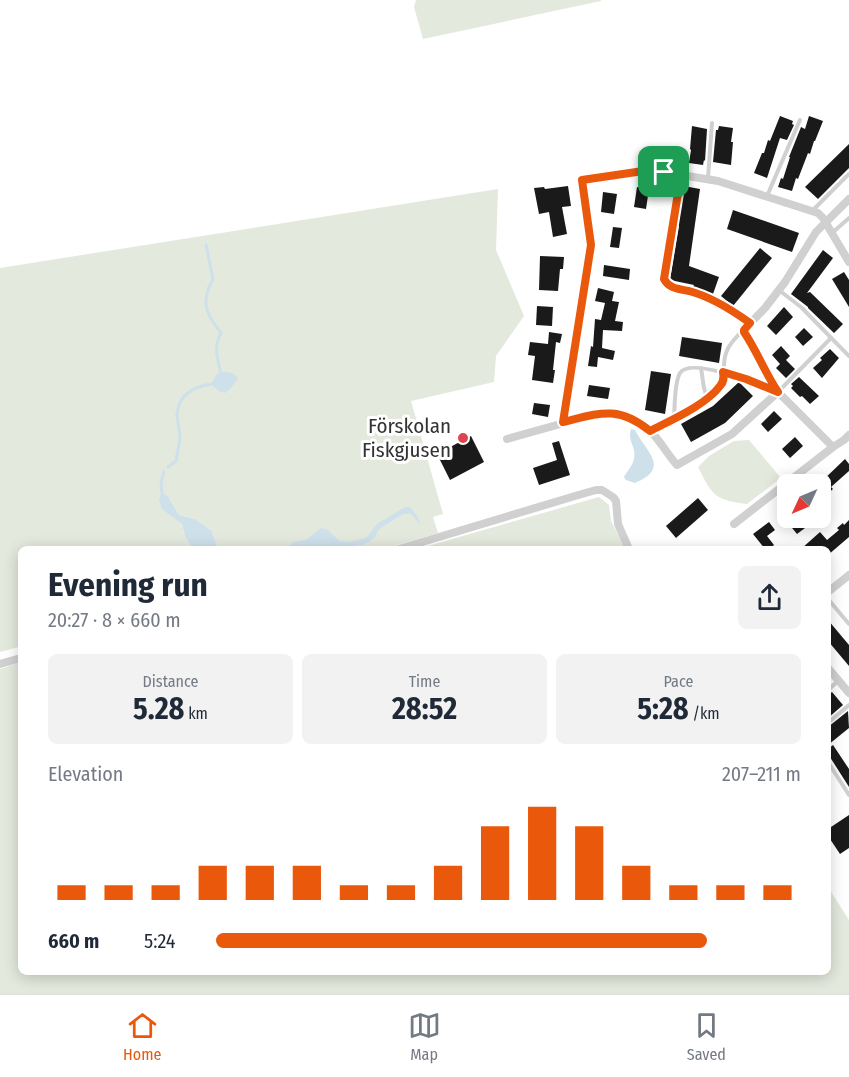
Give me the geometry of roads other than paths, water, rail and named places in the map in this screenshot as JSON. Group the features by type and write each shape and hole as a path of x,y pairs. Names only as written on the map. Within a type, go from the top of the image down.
{"street":[{"path":"563,422 591,245 582,180 650,170 718,181 818,213 849,262"},
{"path":"833,447 778,392 769,379 747,327 779,291 814,235 849,199"},
{"path":"507,439 563,422 597,414 615,413 628,417 650,431 677,465 732,434 778,392"},
{"path":"734,524 849,435"},
{"path":"409,546 574,496 602,490 608,492 616,501 618,524 628,546"},
{"path":"831,590 849,575"},
{"path":"0,664 18,659"},
{"path":"831,672 849,693"}],"lane":[{"path":"767,197 800,120"},
{"path":"708,179 712,123"},
{"path":"811,211 849,174"},
{"path":"650,431 707,398 720,387 724,380 724,362 728,346 747,327 716,301 666,284 664,279 681,175"},
{"path":"832,233 849,218"},
{"path":"779,291 801,307 849,356"},
{"path":"674,418 676,390 680,373 684,369 701,368 723,372 778,392 831,338"},
{"path":"701,368 707,398"},
{"path":"831,603 849,624"},
{"path":"831,688 839,681"},
{"path":"831,720 849,705"},
{"path":"831,767 849,795"}],"water":[{"path":"221,372 230,373 238,378 225,393 211,384"},
{"path":"631,429 635,430 650,453 654,466 652,472 635,483 624,477 634,459"},
{"path":"162,492 169,498 179,515 195,519 212,531 217,546 191,546 185,537 182,524 162,509 159,499"},
{"path":"405,507 410,507 421,525 411,514 403,514 379,529 375,537 362,545 290,546 293,542 306,540 321,528 328,530 340,541 359,540 367,537 377,524"}],"waterway":[{"path":"206,245 213,279 207,294 206,308 221,333 217,345 221,376"},
{"path":"168,467 176,461 180,438 177,414 181,401 194,389 213,384"},
{"path":"163,496 161,484 164,472"}],"place":[{"name":"Förskolan Fiskgjusen","path":"463,438"}]}
